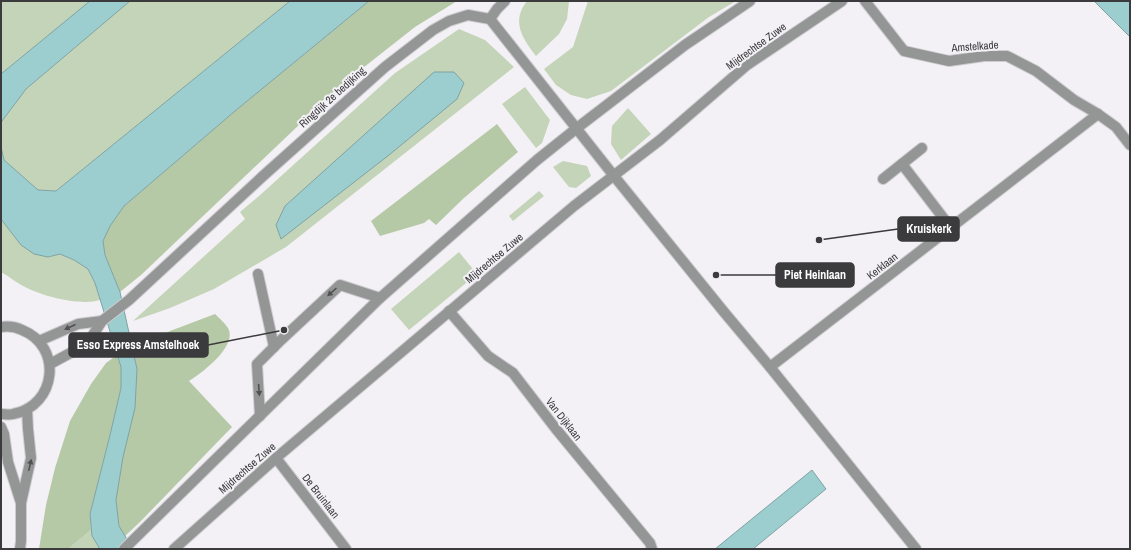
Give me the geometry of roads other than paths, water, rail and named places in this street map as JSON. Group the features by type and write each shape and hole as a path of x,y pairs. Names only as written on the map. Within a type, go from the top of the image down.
{"street":[{"path":"505,1 490,19 614,176 916,549"},
{"path":"124,549 380,298 537,160 684,45 750,1"},
{"name":"Mijdrechtse Zuwe","path":"174,549 276,458 574,206 660,140 747,65 842,1"},
{"name":"Amstelkade","path":"864,1 904,51 949,61 984,56 1007,56 1036,71 1074,100 1098,114 1116,128 1130,146"},
{"name":"Ringdijk 2e bedijking","path":"50,364 87,344 102,321 129,300 248,190 385,67 432,30 449,21 468,15 490,19"},
{"name":"Kerklaan","path":"770,367 1098,114"},
{"path":"883,179 922,148"},
{"path":"902,164 951,228"},
{"path":"258,274 274,347"},
{"path":"260,416 257,364 274,347 340,285 380,298"},
{"name":"Van Dijklaan","path":"450,311 488,356 513,373 556,429 650,543 652,549"},
{"path":"39,341 78,324 102,321"},
{"path":"1,414 13,414 27,409 38,401 46,390 50,378 50,364 46,352 39,341 29,333 2,324"},
{"path":"20,549 21,503 31,458 27,409"},
{"path":"1,427 4,434 8,462 21,503"},
{"name":"De Bruinlaan","path":"276,458 346,549"}],"water":[{"path":"90,1 130,1 26,89 1,123 1,74"},
{"path":"290,1 369,1 235,111 124,206 110,226 103,241 105,255 120,292 137,369 135,408 123,457 116,500 119,526 133,549 100,549 92,536 90,514 121,388 121,367 95,283 88,269 74,260 60,254 48,257 34,254 21,245 1,219 1,147 4,160 38,190 56,191"},
{"path":"1094,1 1130,1 1130,37"},
{"path":"434,72 454,72 464,83 457,99 389,155 281,239 276,225 285,206"},
{"path":"812,470 826,489 753,549 715,549"}],"place":[{"name":"Kruiskerk","path":"819,240"},
{"name":"Piet Heinlaan","path":"716,275"},
{"name":"Esso Express Amstelhoek","path":"284,330"}]}
